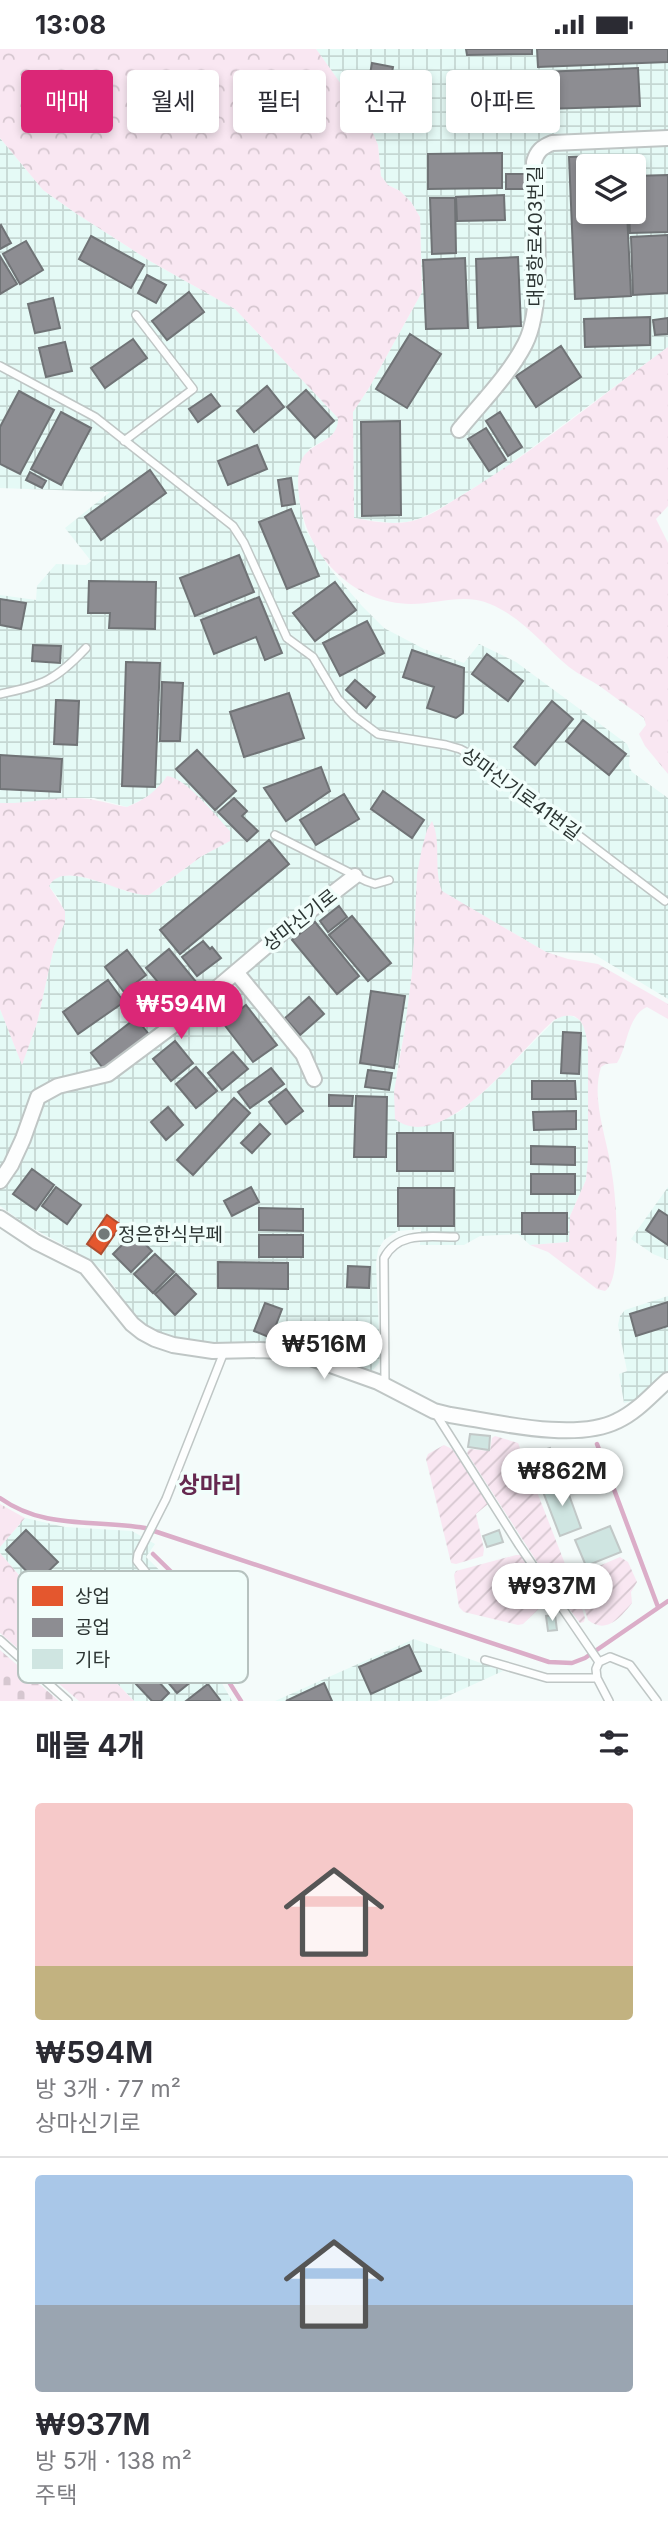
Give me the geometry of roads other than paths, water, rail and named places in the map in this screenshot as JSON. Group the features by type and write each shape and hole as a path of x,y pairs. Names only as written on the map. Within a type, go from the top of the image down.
{"street":[{"name":"대명항로403번길","path":"459,430 518,354 534,320 537,290 534,162 537,153 543,146 552,143 668,138"},
{"name":"상마신기로","path":"0,1181 19,1147 38,1097 58,1086 108,1075 171,1027 355,876"},
{"path":"236,972 303,1054 314,1079"},
{"path":"0,1218 36,1242 86,1267 132,1324 142,1332 173,1345 224,1352 294,1352 385,1385 434,1411 450,1415 552,1429 577,1431 601,1428 634,1411 668,1380"}],"lane":[{"path":"124,441 194,389 136,315"},
{"name":"상마신기로41번길","path":"0,366 95,417 238,533 287,638 313,657 338,699 367,727 378,734 393,738 453,747 477,758 665,901"},
{"path":"0,694 47,682 70,666 86,648"},
{"name":"상마신기로","path":"275,835 355,876"},
{"path":"355,876 375,884 389,880"},
{"path":"385,1385 384,1258 389,1248 400,1240 413,1237 455,1237"},
{"path":"144,1571 137,1562 138,1554 156,1523 224,1352"},
{"path":"434,1411 519,1545 598,1660 597,1678 609,1701"},
{"path":"0,1640 18,1656"},
{"path":"598,1660 610,1657 630,1665 657,1701"},
{"path":"485,1660 547,1678 597,1678"},
{"path":"48,1683 68,1701"}],"waterway":[{"path":"597,1444 658,1607"},
{"path":"0,1498 34,1515 52,1519 145,1528 549,1662 572,1663 585,1658 668,1601"},
{"path":"153,1554 170,1571"},
{"path":"230,1683 241,1701"}],"place":[{"name":"정은한식부페","path":"104,1234"}],"district":[{"name":"상마리","path":"210,1485"}]}
